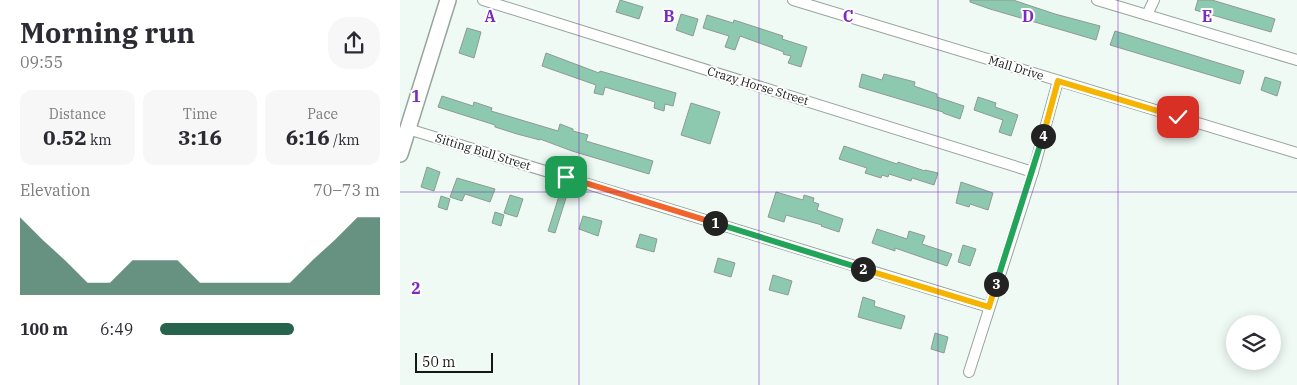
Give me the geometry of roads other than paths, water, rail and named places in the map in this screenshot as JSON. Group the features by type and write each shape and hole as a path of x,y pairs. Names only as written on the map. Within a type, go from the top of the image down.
{"main road":[{"path":"400,154 448,0"}],"street":[{"name":"Crazy Horse Street","path":"483,0 1033,172"},
{"name":"Mall Drive","path":"793,0 1297,153"},
{"path":"1097,0 1297,60"},
{"path":"1147,15 1154,0"},
{"path":"969,372 1033,172 1058,81"},
{"name":"Sitting Bull Street","path":"408,128 989,307"}]}
